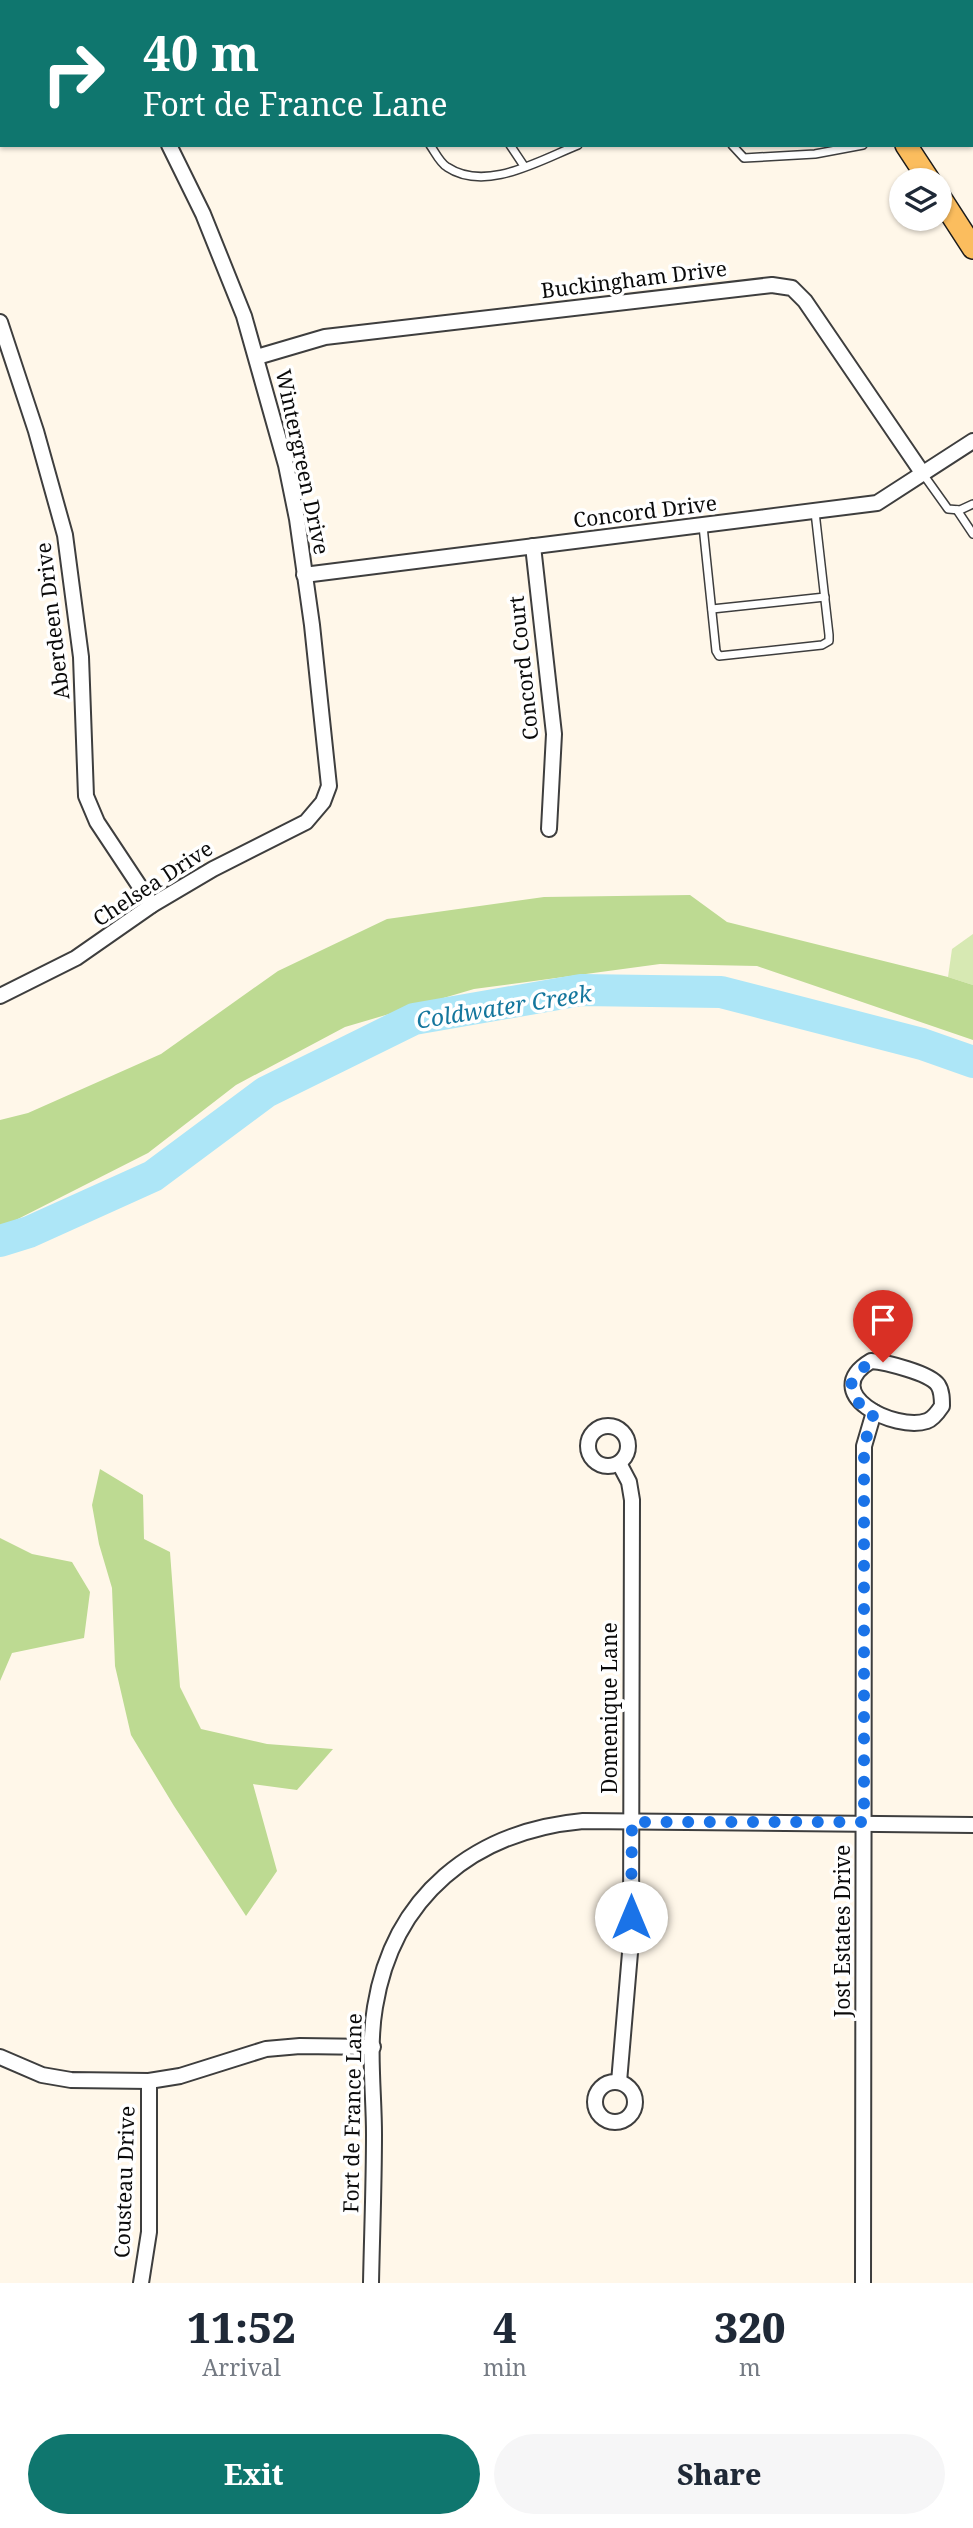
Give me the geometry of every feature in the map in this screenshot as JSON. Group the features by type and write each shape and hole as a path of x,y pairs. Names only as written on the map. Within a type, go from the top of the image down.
{"main road":[{"path":"907,147 921,168"},
{"path":"952,216 973,248"}],"street":[{"name":"Wintergreen Drive","path":"170,147 227,269 257,357 286,465 297,519 329,773 329,786 323,802"},
{"name":"Buckingham Drive","path":"257,357 325,337 772,285 792,288 805,300 923,474"},
{"name":"Aberdeen Drive","path":"0,323 36,431 65,535 81,657 86,796 97,822 152,905"},
{"name":"Concord Drive","path":"304,575 877,503 973,441"},
{"name":"Concord Court","path":"533,546 554,734 549,829"},
{"name":"Chelsea Drive","path":"0,996 76,958 152,905 213,869 298,827 306,822 323,802"},
{"path":"871,1362 883,1362 927,1377 938,1384 942,1396 942,1406 929,1421 914,1423 874,1412 859,1403 853,1394 853,1378 860,1368 871,1362"},
{"name":"Jost Estates Drive","path":"863,2283 864,1446 874,1412"},
{"name":"Domenique Lane","path":"619,1463 629,1482 632,1500 631,1941 620,2082"},
{"name":"Fort de France Lane","path":"371,2283 375,2007 395,1943 411,1915 433,1886 461,1861 487,1847 535,1829 583,1821 973,1825"},
{"path":"0,2057 42,2075 71,2080 149,2081 180,2076 266,2049 300,2046 373,2047"},
{"name":"Cousteau Drive","path":"141,2283 149,2232 149,2081"}],"lane":[{"path":"431,147 444,166 460,174 490,177 568,147"},
{"path":"511,147 524,166"},
{"path":"734,147 744,158 816,155 854,147"},
{"path":"923,474 944,506 957,510 973,504"},
{"path":"957,510 973,534"},
{"path":"703,526 716,651 719,656 826,644 829,635 815,512"},
{"path":"712,609 825,597"}],"green space":[{"path":"690,895 727,922 973,985 973,1040 757,966 660,964 474,989 345,1027 236,1085 148,1153 0,1226 0,1120 28,1113 161,1054 278,971 387,919 544,897"},
{"path":"973,934 973,985 948,977 952,949"},
{"path":"100,1469 143,1495 144,1539 170,1552 180,1687 201,1729 267,1744 333,1749 297,1790 253,1784 277,1871 246,1916 131,1735 115,1666 112,1588 99,1544 92,1505"},
{"path":"0,1538 32,1554 72,1562 90,1592 84,1638 12,1653 0,1681"}],"waterway":[{"name":"Coldwater Creek","path":"0,1241 29,1232 153,1176 266,1092 414,1019 581,990 721,992 922,1044 973,1062"}],"route":[{"path":"631,1917 632,1822 864,1822 864,1446 874,1412 859,1403 853,1394 853,1378 860,1368 871,1362 883,1362"}]}
